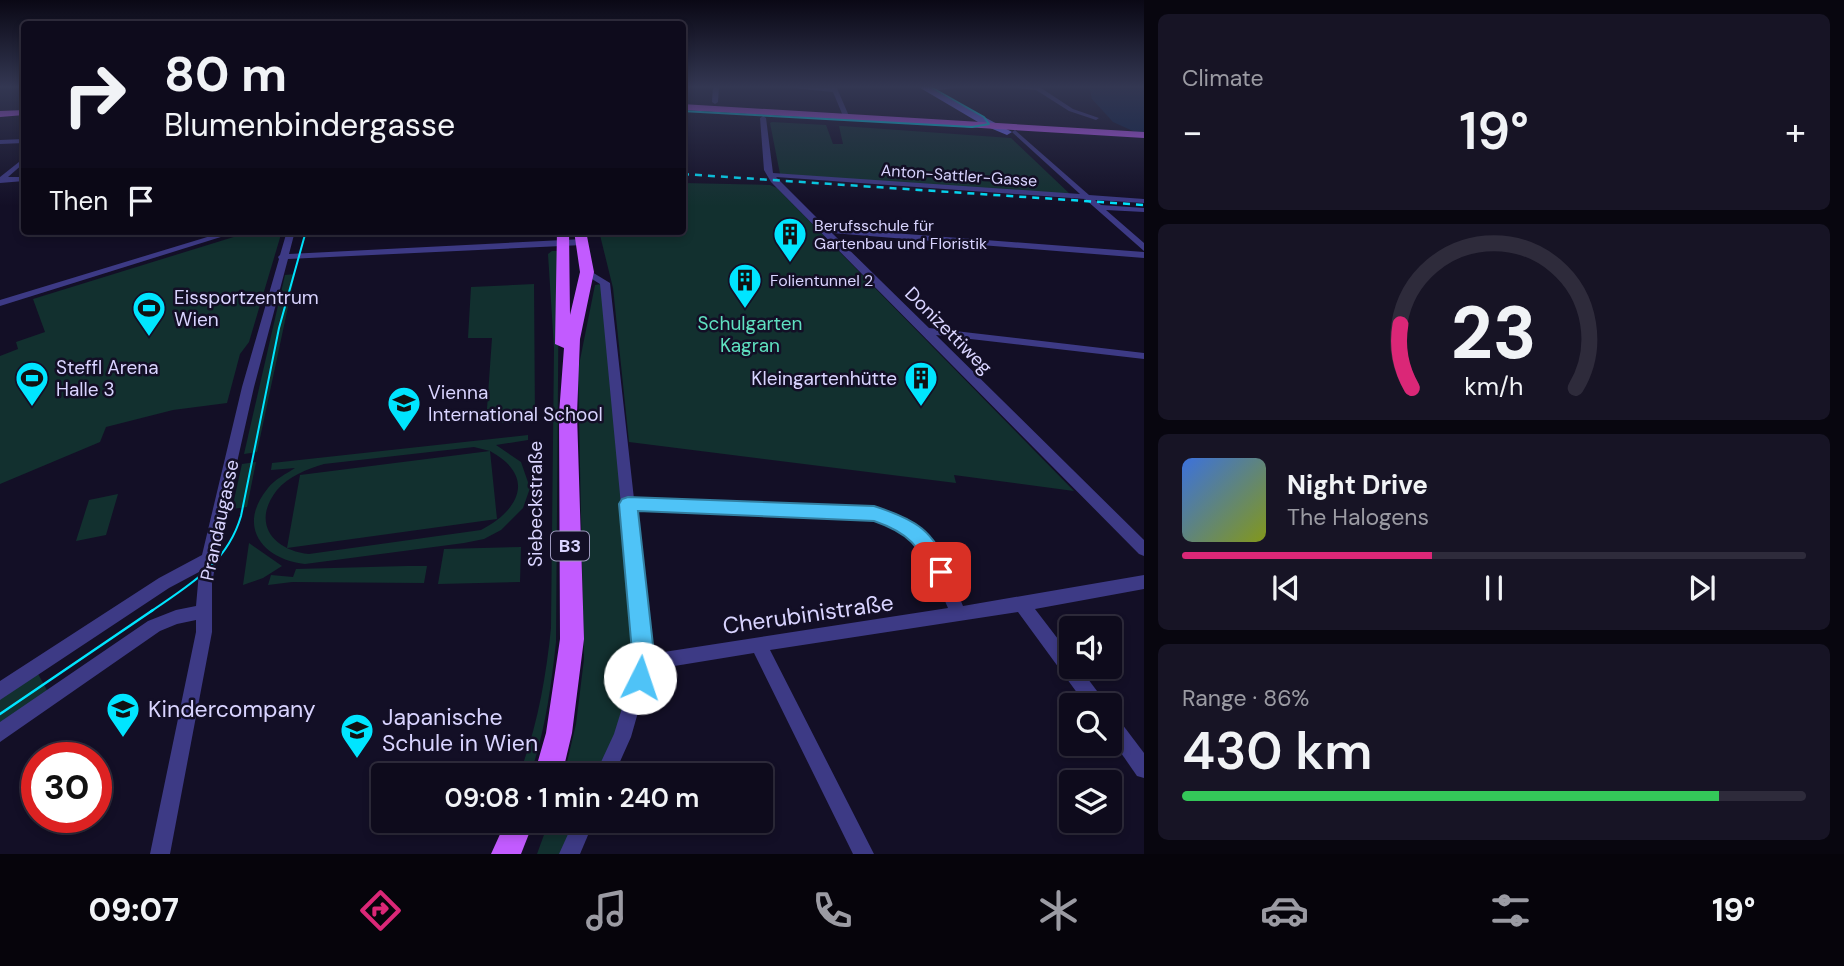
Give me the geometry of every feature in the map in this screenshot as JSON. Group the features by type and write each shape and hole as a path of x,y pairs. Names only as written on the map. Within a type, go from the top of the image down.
{"main road":[{"path":"894,126 1013,133 1141,136"},
{"path":"992,126 1013,133"},
{"path":"1001,126 1013,133"},
{"name":"Siebeckstraße","path":"539,763 548,728 561,640 563,236"},
{"name":"Siebeckstraße","path":"551,763 559,733 572,639 568,414 572,339 587,272 582,236"},
{"path":"506,854 515,833"},
{"path":"519,854 527,833"}],"street":[{"path":"764,126 768,170 772,175"},
{"path":"1013,133 1144,248"},
{"path":"0,142 21,141"},
{"path":"1,180 21,163"},
{"name":"Anton-Sattler-Gasse","path":"772,175 1144,201"},
{"name":"Donizettiweg","path":"772,175 1144,550"},
{"path":"1,180 21,179"},
{"path":"1098,207 1144,210"},
{"path":"825,230 1144,255"},
{"path":"0,303 223,235"},
{"name":"Prandaugasse","path":"160,854 204,632 204,583 209,559 290,235"},
{"path":"282,257 476,246 582,236"},
{"path":"587,272 605,283 644,663 622,737 610,763"},
{"path":"925,331 1144,356"},
{"path":"628,504 874,513 898,521 917,533 932,550 959,615"},
{"path":"0,691 153,590 209,559"},
{"name":"Cherubinistraße","path":"644,663 758,643 1023,606 1144,582"},
{"path":"1023,606 1088,693"},
{"path":"0,733 154,626 176,617 205,611"},
{"path":"758,643 864,854"},
{"path":"1122,738 1144,768"},
{"path":"569,854 579,833"}],"green space":[{"path":"771,126 826,126 833,144 843,144 837,126 1011,138 1071,195 780,174"},
{"name":"Schulgarten Kagran","path":"686,183 770,185 777,188 1074,491 954,475 956,483 629,442 613,288 600,235 686,235"},
{"name":"Eissportzentrum Wien","path":"240,235 281,235 249,342 240,354 227,403 173,410 106,427 100,442 0,484 0,356 18,349 16,342 45,332 33,299"},
{"path":"559,251 556,642 540,743 534,763 523,763 540,703 551,628 554,348 548,254"},
{"path":"295,274 257,452 244,454 285,275"},
{"path":"534,284 535,422 486,423 492,338 468,338 471,287"},
{"path":"601,284 622,504 633,662 616,732 602,763 567,763 576,724 584,659 578,370 595,285"},
{"path":"528,435 528,440 496,445 521,462 530,488 523,508 501,530 484,539 305,564 277,556 266,548 255,528 254,516 268,488 295,468 271,470 272,463","holes":["474,447 490,451 504,461 518,482 513,503 505,513 481,530 309,554 285,547 276,541 266,524 269,502 287,481 324,464"]},
{"path":"490,451 497,519 288,548 300,475"},
{"path":"256,462 247,507 232,509 242,464"},
{"path":"118,494 106,535 76,541 89,500"},
{"path":"249,543 282,566 263,578 243,585"},
{"path":"521,547 520,582 438,584 444,549"},
{"path":"427,566 424,583 292,582 268,585 271,575 293,577 296,569"},
{"path":"37,672 48,692 0,725 0,697"},
{"path":"545,833 571,833 561,854 537,854"}],"water":[{"path":"1122,126 1144,126 1144,136"}],"tram line":[{"path":"951,126 978,126"},
{"path":"150,612 205,572 235,533 241,516 279,328 305,235"},
{"path":"0,714 153,610"}],"railway":[{"path":"686,174 1144,205"}],"place":[{"name":"Berufsschule für Gartenbau und Floristik","path":"790,264"},
{"name":"Folientunnel 2","path":"745,310"},
{"name":"Eissportzentrum Wien","path":"149,338"},
{"name":"Steffl Arena Halle 3","path":"32,408"},
{"name":"Kleingartenhütte","path":"921,408"},
{"name":"Vienna International School","path":"404,433"},
{"name":"Kindercompany","path":"123,739"},
{"name":"Japanische Schule in Wien","path":"357,760"}],"route":[{"path":"640,678 644,663 628,504 874,513 898,521 917,533 932,550 941,572"}]}
